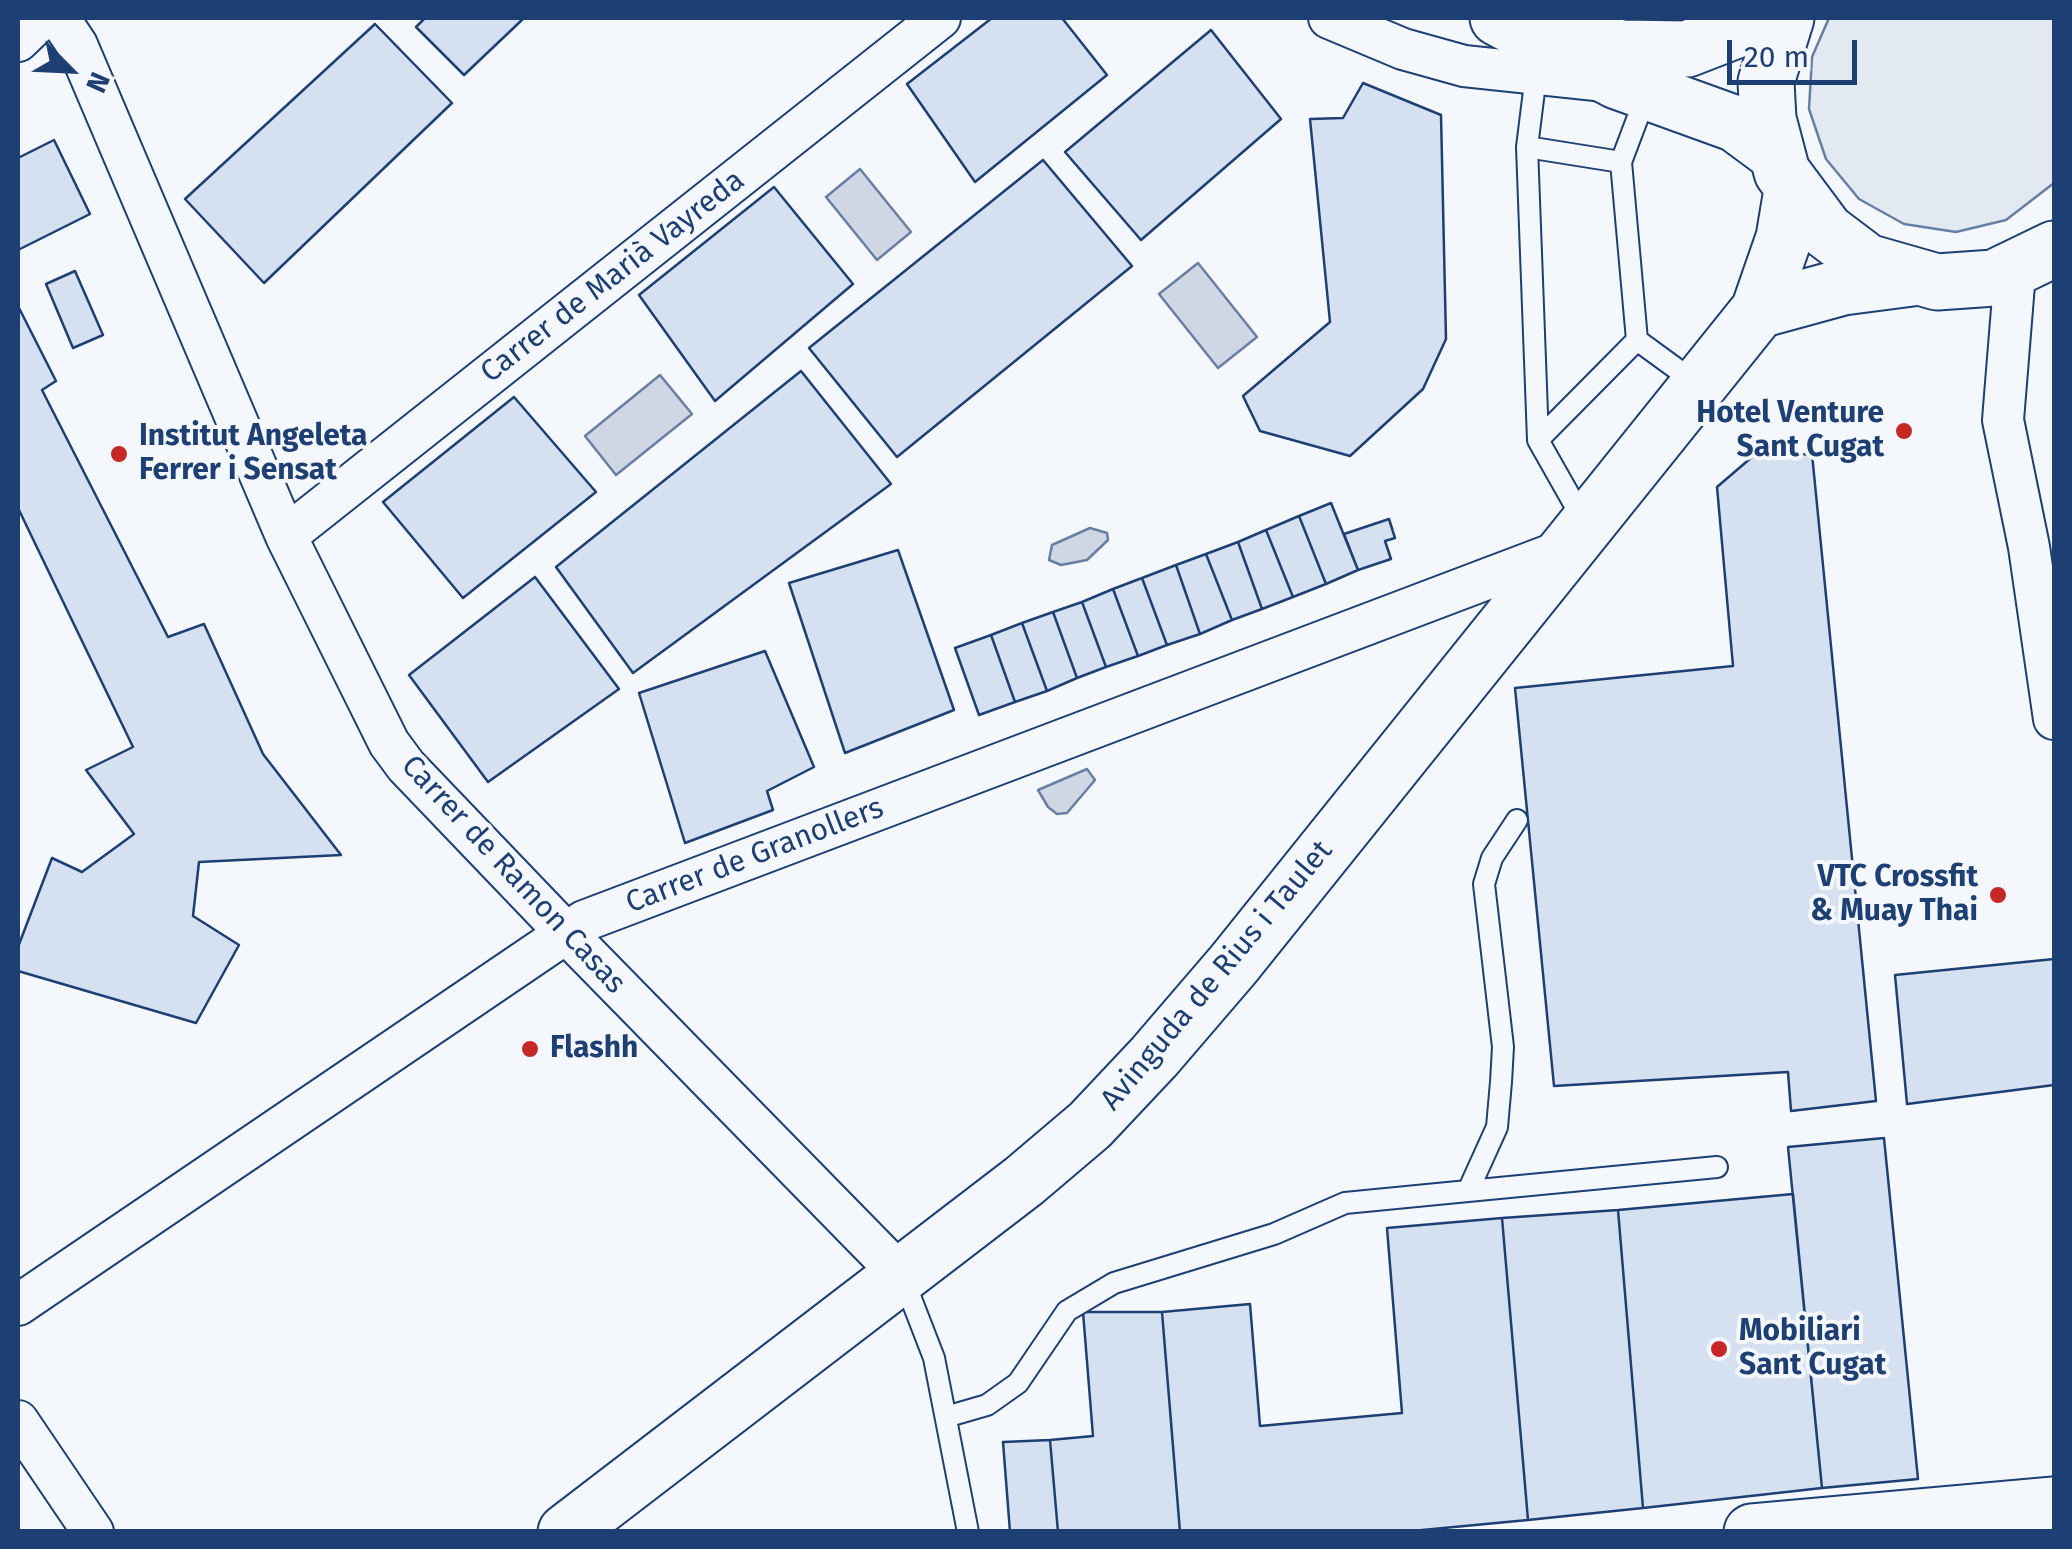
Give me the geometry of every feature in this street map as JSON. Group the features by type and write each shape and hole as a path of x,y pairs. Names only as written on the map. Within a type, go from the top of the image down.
{"street":[{"path":"18,41 42,18"},
{"name":"Carrer de Ramon Casas","path":"59,18 77,45 286,536 389,742 406,766 566,934 902,1276"},
{"name":"Carrer de Marià Vayreda","path":"286,536 940,18"},
{"path":"1329,18 1403,49 1464,66 1632,86"},
{"path":"1508,20 1621,48 1658,51 1713,41 1767,18"},
{"name":"Avinguda de Rius i Taulet","path":"566,1532 902,1276 1090,1125 1233,965 1759,310 1784,238 1783,171 1766,82 1786,18"},
{"path":"1508,20 1632,86 1736,124 1783,171 1826,232 1867,262 1913,278"},
{"path":"1759,310 1843,287 1913,278 1973,282 2038,263 2003,420 2029,547 2054,719"},
{"name":"Carrer de Granollers","path":"18,1306 584,921 1576,536"},
{"path":"18,1421 93,1532"},
{"path":"1752,1532 2054,1505"}],"lane":[{"path":"1536,75 1526,147 1538,440 1576,536"},
{"path":"1632,86 1620,162 1636,340 1697,384"},
{"path":"1526,147 1620,162"},
{"path":"1538,440 1636,340"},
{"path":"1468,1191 1497,1126 1501,1082 1502,1046 1484,884 1492,858 1517,820"},
{"path":"949,1416 987,1405 1018,1382 1067,1311 1114,1283 1274,1234 1345,1203 1718,1167"},
{"path":"902,1276 921,1317 949,1416 968,1532"}],"shaded area":[{"path":"1829,18 2054,18 2054,183 2006,220 1956,232 1904,224 1859,199 1826,159 1809,109 1812,57"},
{"path":"860,169 911,232 877,260 826,197"},
{"path":"1198,263 1257,337 1218,368 1159,294"},
{"path":"660,375 692,414 616,475 585,436"},
{"path":"1090,528 1107,533 1108,540 1087,560 1061,565 1049,560 1052,545"},
{"path":"1087,769 1095,780 1067,813 1057,814 1048,807 1038,790"}],"building":[{"path":"425,18 524,18 464,75 416,27"},
{"path":"992,18 1062,18 1107,75 975,182 907,84"},
{"path":"375,24 452,103 264,283 185,199"},
{"path":"1211,30 1281,119 1141,240 1065,152"},
{"path":"1363,83 1441,115 1446,339 1423,389 1350,456 1260,431 1243,396 1330,322 1310,119 1343,118"},
{"path":"54,140 90,214 18,250 18,158"},
{"path":"1043,160 1132,266 897,457 809,348"},
{"path":"774,187 853,284 715,401 639,295"},
{"path":"75,271 103,335 73,348 46,284"},
{"path":"18,306 56,381 42,390 168,637 204,624 263,754 341,855 199,862 193,916 239,945 196,1023 18,971 18,947 52,858 82,872 134,834 86,770 133,747 18,508"},
{"path":"801,371 891,484 633,673 556,567"},
{"path":"514,397 596,492 463,598 383,502"},
{"path":"1812,454 1876,1101 1791,1111 1788,1072 1554,1086 1515,688 1733,666 1717,487 1752,457"},
{"path":"1331,503 1358,570 1326,584 1299,516"},
{"path":"1299,516 1326,584 1293,597 1266,530"},
{"path":"1389,519 1395,538 1385,541 1391,559 1358,570 1344,534"},
{"path":"1266,530 1293,597 1262,609 1238,542"},
{"path":"1238,542 1262,609 1232,620 1206,554"},
{"path":"898,550 954,710 845,753 789,583"},
{"path":"1206,554 1232,620 1200,634 1176,565"},
{"path":"1176,565 1200,634 1167,645 1142,578"},
{"path":"535,577 619,689 488,782 409,675"},
{"path":"1142,578 1167,645 1138,656 1113,589"},
{"path":"1113,589 1138,656 1106,667 1082,602"},
{"path":"1082,602 1106,667 1077,678 1053,612"},
{"path":"1053,612 1077,678 1047,691 1022,623"},
{"path":"1022,623 1047,691 1015,702 991,635"},
{"path":"991,635 1015,702 979,715 955,648"},
{"path":"765,651 814,767 767,791 773,810 685,843 639,693"},
{"path":"2054,959 2054,1085 1907,1104 1895,975"},
{"path":"1884,1138 1918,1479 1822,1488 1788,1147"},
{"name":"Mobiliari Sant Cugat","path":"1793,1194 1822,1488 1643,1508 1618,1210"},
{"path":"1618,1210 1643,1508 1528,1520 1502,1218"},
{"path":"1502,1218 1528,1520 1401,1532 1180,1532 1162,1312 1250,1304 1260,1426 1402,1413 1387,1228"},
{"path":"1083,1312 1162,1312 1180,1532 1058,1532 1050,1440 1093,1436"},
{"path":"1050,1440 1058,1532 1010,1532 1003,1442"}],"place":[{"name":"Hotel Venture Sant Cugat","path":"1904,431"},
{"name":"Institut Angeleta Ferrer i Sensat","path":"119,454"},
{"name":"VTC Crossfit & Muay Thai","path":"1998,895"},
{"name":"Flashh","path":"530,1049"},
{"name":"Mobiliari Sant Cugat","path":"1719,1349"}]}
